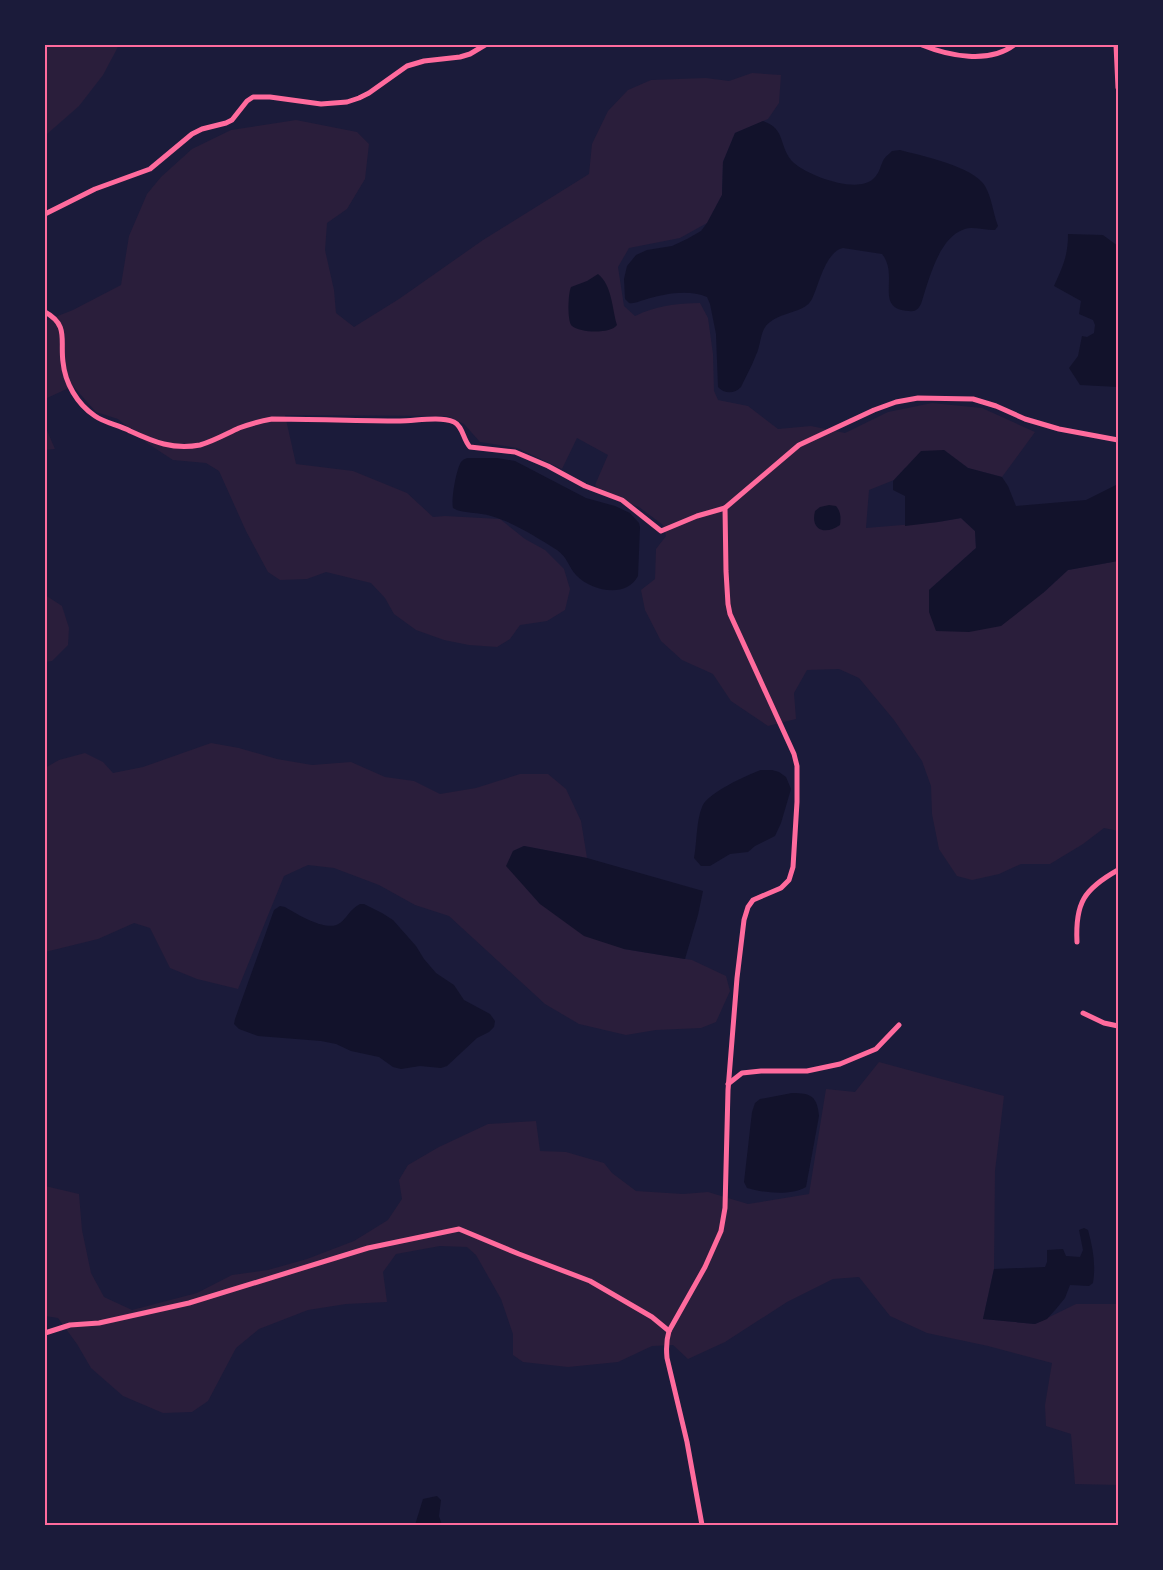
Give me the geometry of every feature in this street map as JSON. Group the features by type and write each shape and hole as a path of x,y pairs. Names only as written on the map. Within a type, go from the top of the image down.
{"street":[{"path":"45,214 95,189 150,169 192,134 232,120 247,101 253,97 270,97 321,104 348,102 369,92 407,66 424,60 460,57 486,45"},
{"path":"922,45 958,55 978,57 995,55 1014,45"},
{"path":"1116,45 1118,88"},
{"path":"45,312 56,320 62,330 64,373 71,391 80,402 95,416 162,445 185,447 201,444 256,422 272,419 401,421 426,419 452,421 459,426 466,443 470,447 515,452 536,460 585,486 622,500 661,531 698,516 725,508 799,445 874,410 896,402 918,398 973,399 996,406 1025,419 1059,429 1118,440"},
{"path":"702,1525 687,1442 666,1348 669,1332 705,1267 721,1231 725,1208 728,1084 744,920 752,900 781,888 789,880 793,867 798,779 794,754 730,614 726,571 725,508"},
{"path":"1077,942 1076,922 1081,902 1098,881 1118,870"},
{"path":"1083,1013 1104,1023 1118,1026"},
{"path":"728,1084 742,1074 761,1071 807,1071 840,1064 876,1049 899,1025"},
{"path":"45,1333 70,1325 100,1323 189,1303 368,1248 459,1229 590,1281 652,1317 669,1332"}],"shaded area":[{"path":"45,45 119,45 103,75 79,106 47,134 45,134"},
{"path":"752,73 781,75 779,103 768,119 735,133 723,162 722,195 707,223 680,238 629,248 618,267 624,306 635,316 667,306 700,303 708,318 713,354 714,391 718,400 748,406 778,429 811,426 845,433 888,412 932,403 982,408 1035,432 1002,477 968,468 944,450 905,468 894,480 869,490 866,528 938,522 961,518 975,531 976,548 929,590 1043,593 1068,570 1118,561 1118,831 1104,828 1083,844 1050,864 1021,864 999,874 972,880 957,876 939,849 932,814 931,786 922,761 894,720 859,678 839,669 807,670 794,693 796,719 768,726 731,701 713,674 682,660 661,641 645,610 641,590 655,579 656,549 666,536 663,525 639,507 604,495 595,485 608,455 577,438 562,469 517,448 480,442 464,424 447,416 285,415 296,464 353,471 407,493 433,517 500,519 525,539 545,550 564,569 570,589 565,610 547,621 520,625 510,639 497,647 469,645 444,640 416,630 394,614 385,598 371,583 326,572 307,579 280,580 268,572 246,531 219,471 206,463 173,460 147,443 118,419 96,412 73,386 45,399 45,321 73,310 121,285 129,236 147,194 161,177 192,149 231,130 296,120 357,132 369,144 365,179 347,209 327,223 325,250 334,290 336,313 354,327 399,299 483,240 589,174 592,144 608,111 628,90 651,80 706,78 729,81"},
{"path":"763,121 771,124 776,129 789,157 794,163 810,173 833,182 856,185 866,183 875,177 884,159 892,151 900,150 959,167 979,179 985,186 998,226 995,230 971,228 960,231 951,237 937,258 921,304 918,309 913,311 898,309 892,304 889,298 889,272 882,254 843,248 837,251 827,262 812,299 803,308 781,316 769,323 764,329 753,363 741,387 733,392 726,392 718,387 716,334 707,297 692,293 676,293 629,303 625,299 624,279 627,266 636,255 647,250 672,246 701,231 722,195 723,162 735,133"},
{"path":"1068,234 1103,235 1118,246 1118,387 1080,385 1069,368 1078,356 1082,336 1087,337 1094,333 1095,325 1093,320 1079,314 1081,301 1054,286 1064,261"},
{"path":"598,274 609,290 617,325 609,330 595,332 576,328 572,326 569,319 571,287 587,281"},
{"path":"45,426 55,449 45,450"},
{"path":"944,450 968,468 1002,477 1016,506 1086,500 1118,484 1118,561 1068,570 1043,593 1001,626 969,632 936,631 929,612 929,590 976,548 975,531 961,518 905,526 905,496 893,490 893,481 921,451"},
{"path":"468,458 497,458 515,461 586,498 615,506 630,513 639,523 640,527 638,576 633,583 617,590 608,590 590,585 582,581 573,572 557,550 525,531 491,516 453,508 453,492 457,471 461,462"},
{"path":"829,505 838,508 840,525 829,530 820,529 815,523 815,511 820,507"},
{"path":"45,595 62,606 69,628 68,645 52,661 45,662"},
{"path":"211,743 239,748 277,759 312,765 351,762 385,777 414,781 440,794 476,788 520,774 548,774 566,789 581,821 587,858 524,846 513,851 507,866 540,904 624,949 692,960 726,976 730,991 716,1022 701,1028 656,1030 626,1035 579,1024 545,1004 449,916 415,905 379,885 334,868 308,865 284,876 238,989 197,979 170,968 150,928 134,923 98,939 45,952 45,768 59,760 85,753 103,762 113,773 143,767"},
{"path":"761,770 779,772 786,777 791,789 775,836 755,846 748,852 730,854 710,866 701,866 694,858 700,813 705,802 719,790"},
{"path":"524,846 587,858 703,891 685,959 624,949 584,936 540,904 506,866 513,851"},
{"path":"360,904 364,904 393,920 436,973 454,985 464,1000 490,1014 495,1021 494,1027 489,1032 477,1038 447,1066 441,1068 420,1066 401,1069 393,1067 379,1057 351,1051 336,1044 258,1036 239,1029 234,1024 274,910 280,906 285,907 312,921 328,926 340,923"},
{"path":"879,1062 1004,1096 995,1171 994,1269 983,1319 1035,1324 1076,1304 1118,1304 1118,1485 1075,1484 1071,1434 1046,1426 1045,1405 1052,1363 988,1346 927,1333 890,1316 859,1277 833,1279 787,1302 725,1342 688,1359 673,1345 652,1346 618,1362 568,1367 523,1362 513,1355 513,1334 501,1299 476,1255 467,1247 440,1246 396,1254 383,1272 387,1302 346,1304 308,1310 259,1329 236,1348 208,1401 192,1412 163,1413 123,1396 91,1368 77,1344 58,1318 45,1316 45,1186 79,1194 82,1230 91,1273 104,1297 132,1310 197,1293 232,1275 268,1270 307,1259 354,1241 388,1220 402,1199 399,1180 408,1165 439,1147 488,1124 536,1121 540,1151 566,1152 604,1163 612,1173 636,1191 683,1194 708,1192 748,1204 809,1194 826,1089 855,1092"},
{"path":"792,1093 812,1097 818,1109 819,1116 806,1187 785,1193 747,1188 744,1182 752,1112 755,1103 760,1099"},
{"path":"1084,1228 1088,1230 1093,1250 1093,1283 1089,1286 1070,1285 1065,1298 1056,1309 1047,1319 1035,1324 983,1319 994,1269 1045,1267 1047,1250 1063,1249 1066,1256 1080,1257 1083,1250 1079,1230"},
{"path":"437,1496 441,1500 439,1516 442,1525 415,1525 423,1499"}]}
